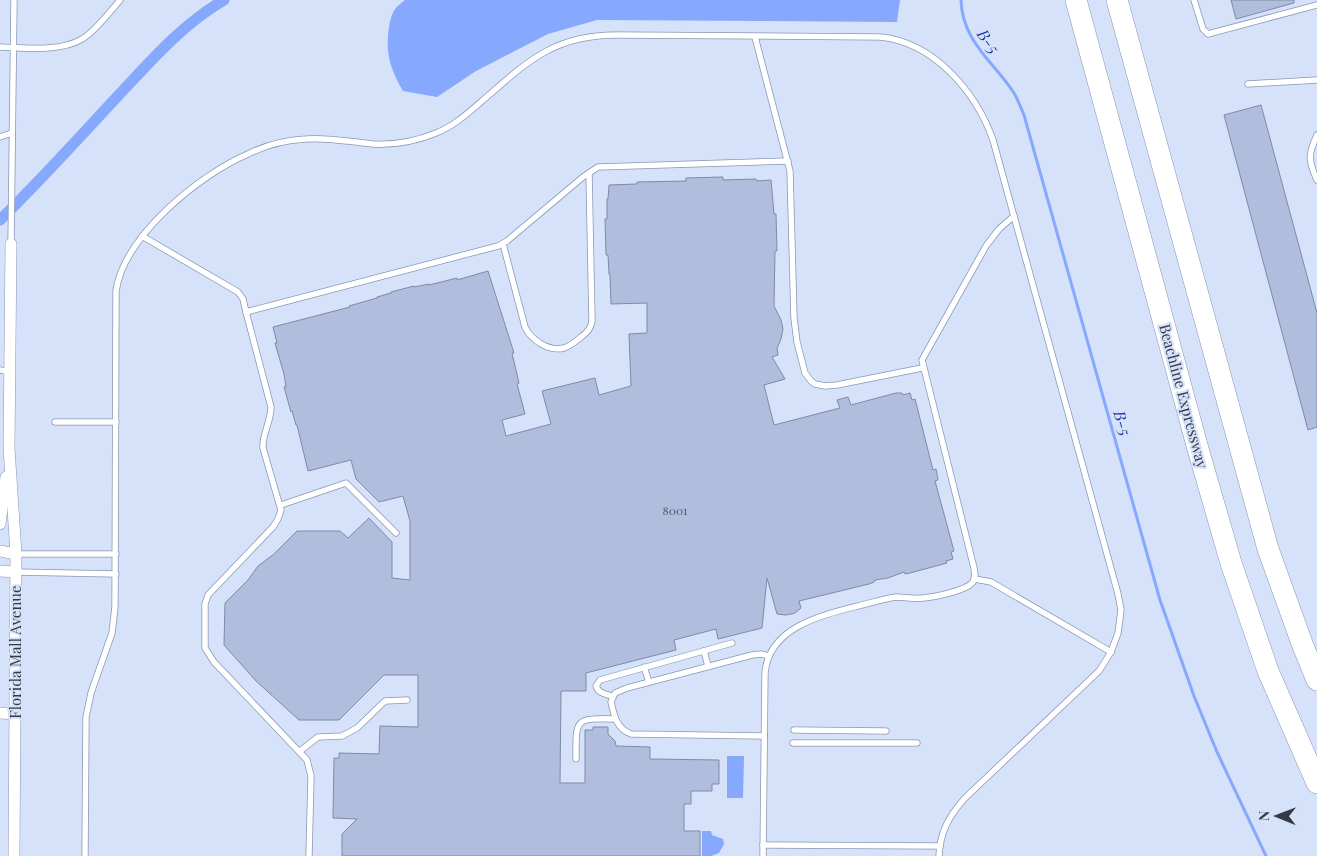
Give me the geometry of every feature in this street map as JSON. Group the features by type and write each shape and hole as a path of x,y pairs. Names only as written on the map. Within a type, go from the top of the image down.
{"highway":[{"name":"Beachline Expressway","path":"1076,0 1231,563 1268,671 1317,784"},
{"path":"1117,0 1268,549 1302,646 1317,680"}],"street":[{"name":"Florida Mall Avenue","path":"11,244 5,371 16,554 14,856"},
{"name":"Florida Mall Avenue","path":"0,524 9,448"},
{"path":"0,551 16,554"},
{"path":"0,571 16,572"},
{"path":"0,713 15,714"}],"lane":[{"path":"11,244 14,0"},
{"path":"0,47 60,47 73,44 84,38 120,0"},
{"path":"1194,0 1202,29 1208,34 1317,5"},
{"path":"85,856 86,717 91,693 112,633 116,607 116,297 117,284 124,264 142,236 155,221 221,168 246,154 274,144 299,139 330,138 382,144 408,142 427,137 444,130 460,120 540,54 569,41 585,37 609,35 880,37 902,41 925,52 961,85 978,106 993,140 1118,594 1121,610 1120,625 1111,652 1095,676 958,806 944,828 939,856"},
{"path":"755,37 790,171 795,326 801,358 808,378 815,384 830,386 922,368"},
{"path":"1248,84 1317,80"},
{"path":"0,137 12,133"},
{"path":"1317,135 1311,149 1309,162 1317,180"},
{"path":"246,312 503,244 588,173 604,166 788,161"},
{"path":"503,244 525,327 531,336 544,345 559,349 569,346 585,334 592,322 588,173"},
{"path":"763,856 765,673 769,656 777,644 789,633 815,617 892,598 923,598 938,595 969,586 975,579 974,568 922,368 922,356 986,246 999,229 1014,216"},
{"path":"142,236 238,292 243,299 270,407 270,419 263,444 264,453 281,505 280,515 273,527 208,595 205,604 205,648 214,662 307,760 311,771 309,856"},
{"path":"55,422 116,422"},
{"path":"281,505 346,483 396,532"},
{"path":"16,554 116,554"},
{"path":"16,572 116,574"},
{"path":"975,579 991,582 1111,652"},
{"path":"732,643 600,680 596,686 603,694 612,696 621,690 708,666 752,655 761,654 769,656"},
{"path":"704,651 708,666"},
{"path":"644,667 648,682"},
{"path":"612,696 611,702 615,719 623,730 635,735 764,736"},
{"path":"300,751 318,737 342,736 357,728 385,700 407,700"},
{"path":"576,759 576,732 579,724 585,719 590,718 615,719"},
{"path":"794,730 886,731"},
{"path":"793,743 917,743"},
{"path":"763,844 940,846"}],"water":[{"path":"405,0 900,0 897,22 597,20 548,34 476,71 437,97 403,91 392,68 388,52 389,25 395,10"},
{"path":"727,756 744,756 743,798 727,798"},
{"path":"702,831 711,831 712,835 723,839 724,844 719,853 711,856 702,856"}],"building":[{"path":"1231,0 1294,0 1294,3 1236,19"},
{"path":"1261,105 1317,313 1317,427 1308,430 1224,115"},
{"path":"723,177 723,180 771,180 774,214 776,214 777,251 775,251 774,306 783,329 777,348 778,355 772,357 785,379 764,385 774,425 840,408 837,400 848,397 851,405 896,393 902,393 903,395 910,393 912,400 915,399 933,470 936,469 938,480 935,481 954,551 951,552 953,559 946,561 947,563 910,573 905,574 904,572 888,578 875,580 869,584 799,601 801,608 795,613 786,615 777,614 767,578 762,628 718,639 716,629 674,640 676,650 586,673 586,691 561,691 560,783 585,783 585,730 593,730 593,727 608,727 608,734 615,741 616,746 650,747 650,759 719,760 719,784 712,784 712,791 691,791 691,804 684,804 684,831 700,831 700,856 342,856 342,834 357,819 333,818 334,758 339,758 339,753 379,754 380,726 418,727 418,675 384,675 339,720 299,720 256,681 224,645 225,603 248,580 258,566 274,554 297,531 340,531 348,538 369,518 392,542 392,578 410,580 410,521 403,496 379,502 356,479 351,460 308,471 297,425 284,387 286,387 284,374 275,343 277,343 273,327 350,307 414,286 429,285 457,278 457,280 488,271 514,353 512,353 519,383 517,384 525,414 502,420 506,436 551,424 542,391 595,378 599,395 631,386 629,334 647,333 647,303 611,304 610,274 608,255 606,255 605,219 607,219 609,185 637,184 637,182 686,181 686,178"}],"waterway":[{"path":"0,220 166,45 208,10 224,0"},
{"name":"B-5","path":"961,0 963,14 973,39 1006,81 1024,115 1160,600 1194,696 1217,752 1266,856"}]}
